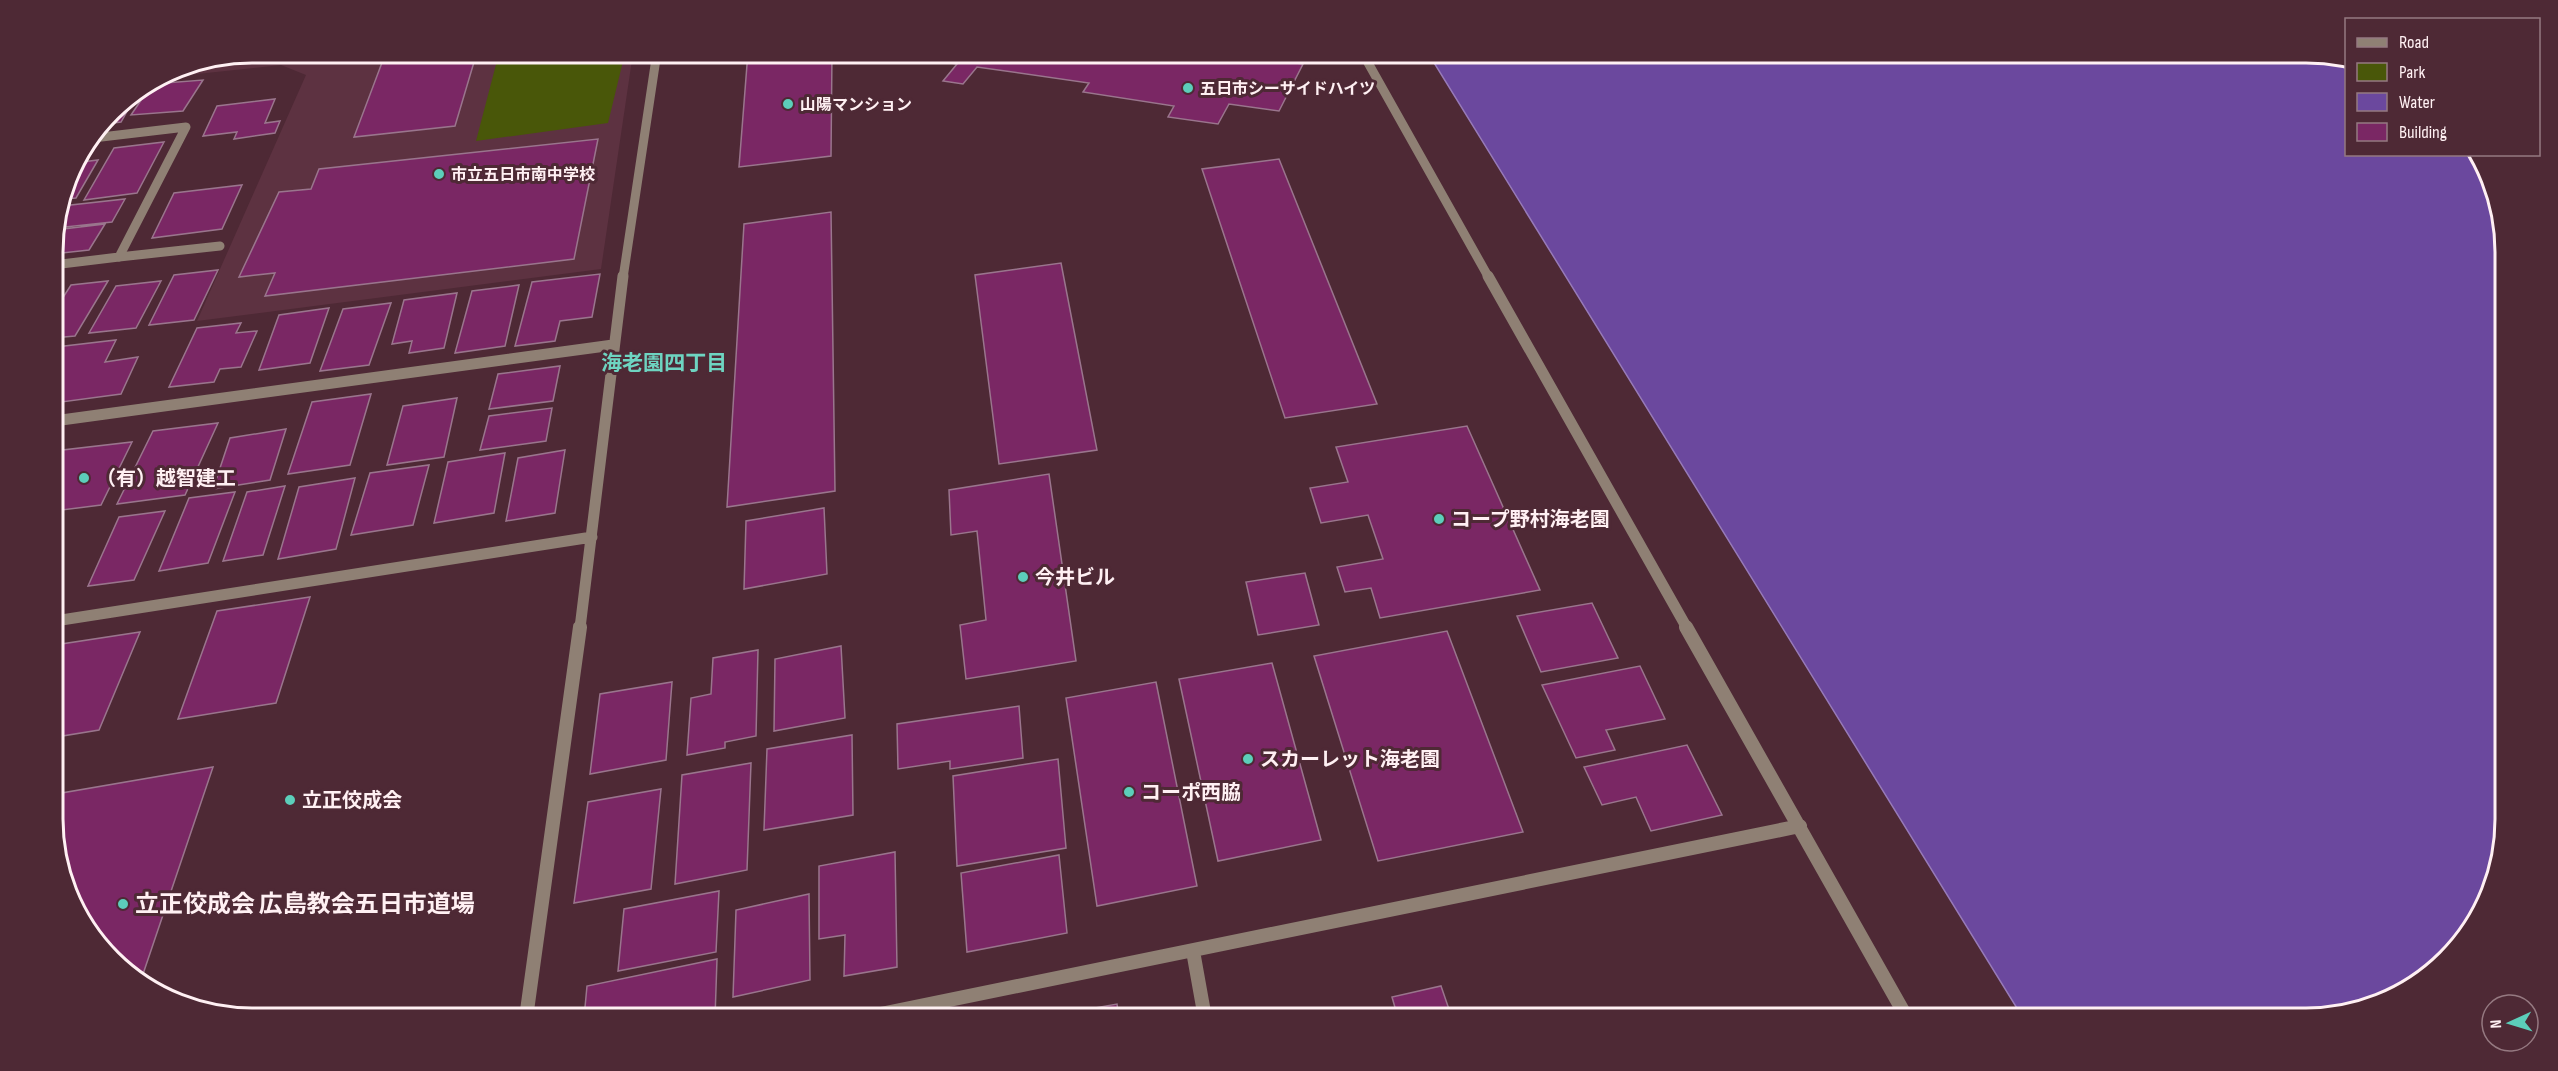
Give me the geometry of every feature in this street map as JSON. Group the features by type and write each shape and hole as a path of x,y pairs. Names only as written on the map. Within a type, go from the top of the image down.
{"street":[{"path":"527,1008 592,537 613,345 655,63"},
{"path":"1368,63 1901,1008"},
{"path":"102,137 186,127 119,257"},
{"path":"63,264 220,246"},
{"path":"63,420 613,345"},
{"path":"63,620 592,537"},
{"path":"911,1008 1800,826"},
{"path":"1193,951 1203,1008"}],"shaded area":[{"name":"市立五日市南中学校","path":"252,63 632,63 601,269 197,321 306,75 281,65 185,75 203,69"}],"green space":[{"path":"496,63 623,63 608,123 476,141"}],"water":[{"path":"1434,63 2306,63 2331,65 2345,68 2345,156 2469,156 2470,158 2489,203 2495,252 2495,819 2491,856 2476,903 2456,934 2440,953 2421,969 2378,994 2355,1002 2318,1008 2017,1008"}],"building":[{"path":"382,63 474,63 455,126 354,137"},
{"name":"山陽マンション","path":"747,63 832,63 831,156 739,167"},
{"name":"五日市シーサイドハイツ","path":"950,63 1303,64 1279,111 1229,104 1218,124 1168,117 1174,106 1083,92 1089,83 977,67 963,84 943,81 957,64"},
{"path":"203,80 183,111 131,115 142,98 168,83"},
{"path":"275,99 265,123 280,121 275,133 234,139 237,132 203,136 217,106"},
{"path":"128,110 121,122 114,123"},
{"path":"598,139 574,259 265,296 275,273 239,277 279,192 311,189 319,169"},
{"path":"164,142 137,193 84,200 114,148"},
{"path":"1279,159 1377,404 1285,418 1202,169"},
{"path":"98,160 76,198 71,198 77,180 86,162"},
{"path":"242,185 222,229 152,238 174,193"},
{"path":"125,199 112,222 65,227 69,205"},
{"path":"831,212 835,491 727,507 744,224"},
{"path":"105,224 89,250 63,253 65,229"},
{"path":"1061,263 1097,450 999,464 975,275"},
{"path":"218,270 194,320 149,325 174,275"},
{"path":"600,274 592,317 560,321 555,341 515,346 532,282"},
{"path":"108,281 75,336 63,337 63,297 71,285"},
{"path":"161,281 136,328 89,333 116,286"},
{"path":"519,285 505,346 455,353 472,291"},
{"path":"457,293 444,348 409,353 412,341 392,344 404,300"},
{"path":"391,303 369,365 320,371 343,309"},
{"path":"329,308 310,363 259,370 279,315"},
{"path":"241,323 236,333 257,331 241,367 220,369 214,382 169,387 197,328"},
{"path":"116,340 105,362 138,357 121,394 63,402 63,346"},
{"path":"560,366 553,401 489,409 498,374"},
{"path":"371,394 350,465 288,474 312,402"},
{"path":"457,398 444,457 387,465 403,406"},
{"path":"552,408 546,441 480,450 489,416"},
{"path":"218,423 185,495 117,504 153,431"},
{"name":"コープ野村海老園","path":"1467,426 1540,590 1380,618 1371,588 1345,592 1337,567 1383,559 1368,515 1321,523 1310,488 1348,482 1336,447"},
{"path":"286,429 270,480 213,489 230,438"},
{"name":"（有）越智建工","path":"132,442 101,505 63,510 63,450"},
{"path":"565,450 555,513 506,521 518,458"},
{"path":"505,453 494,513 434,523 448,462"},
{"path":"429,465 413,525 351,535 370,473"},
{"name":"今井ビル","path":"1049,474 1076,661 966,679 960,625 986,620 977,531 951,535 949,490"},
{"path":"355,478 336,549 278,559 299,487"},
{"path":"285,486 263,555 223,561 247,492"},
{"path":"235,492 208,563 159,571 189,498"},
{"path":"824,508 827,574 744,589 746,521"},
{"path":"165,511 134,580 88,586 119,517"},
{"path":"1305,573 1319,625 1258,635 1246,582"},
{"path":"310,597 276,703 178,719 217,611"},
{"path":"1592,603 1618,658 1541,672 1517,616"},
{"path":"1447,631 1523,832 1378,861 1314,656"},
{"path":"140,632 99,730 63,736 63,644"},
{"path":"841,646 845,718 774,731 775,659"},
{"path":"758,650 756,736 725,742 725,748 687,755 691,698 711,694 713,658"},
{"name":"スカーレット海老園","path":"1272,663 1321,840 1218,861 1179,679"},
{"path":"1640,666 1665,719 1606,730 1615,750 1576,758 1542,685"},
{"path":"672,682 666,760 590,774 600,694"},
{"name":"コーポ西脇","path":"1156,682 1197,886 1097,906 1066,698"},
{"path":"1019,706 1023,758 950,769 950,761 898,769 897,724"},
{"path":"852,735 853,815 764,830 767,749"},
{"path":"1687,745 1722,815 1651,831 1636,797 1602,805 1584,767"},
{"path":"1058,759 1066,848 957,866 953,776"},
{"path":"751,763 747,870 675,884 682,775"},
{"name":"立正佼成会 広島教会五日市道場","path":"213,767 143,973 110,944 82,903 67,856 63,831 63,793"},
{"path":"661,789 651,889 574,903 588,802"},
{"path":"895,852 897,967 844,976 845,935 819,939 819,866"},
{"path":"1059,855 1067,933 967,952 961,873"},
{"path":"719,891 716,952 618,971 624,909"},
{"path":"809,894 810,980 733,997 736,910"},
{"path":"717,959 715,1008 585,1008 587,986"},
{"path":"1441,986 1449,1008 1395,1008 1392,997"},
{"path":"1117,1004 1118,1008 1094,1008"}],"place":[{"name":"五日市シーサイドハイツ","path":"1188,88"},
{"name":"山陽マンション","path":"788,104"},
{"name":"市立五日市南中学校","path":"439,174"},
{"name":"（有）越智建工","path":"84,478"},
{"name":"コープ野村海老園","path":"1439,519"},
{"name":"今井ビル","path":"1023,577"},
{"name":"スカーレット海老園","path":"1248,759"},
{"name":"コーポ西脇","path":"1129,792"},
{"name":"立正佼成会","path":"290,800"},
{"name":"立正佼成会 広島教会五日市道場","path":"123,904"}],"district":[{"name":"海老園四丁目","path":"664,363"}]}
